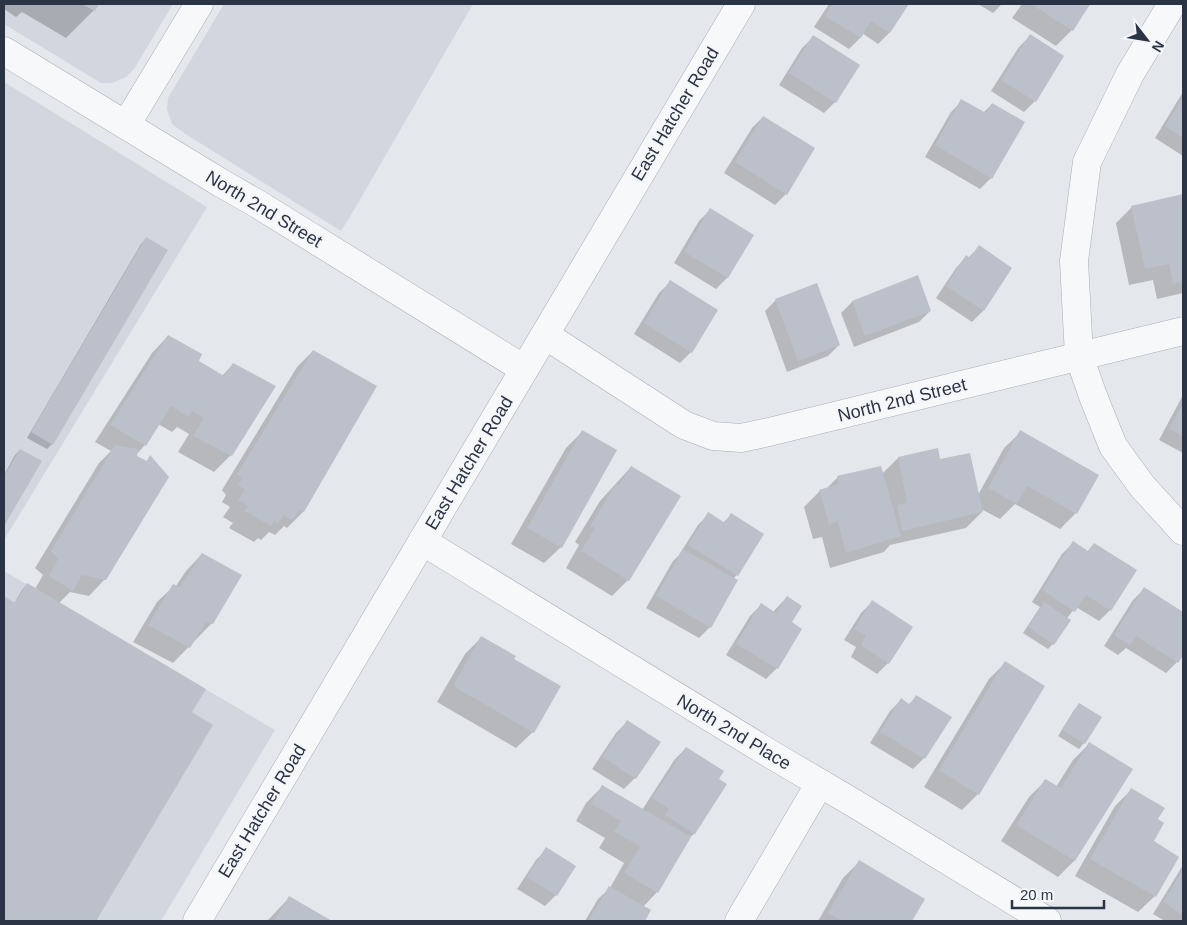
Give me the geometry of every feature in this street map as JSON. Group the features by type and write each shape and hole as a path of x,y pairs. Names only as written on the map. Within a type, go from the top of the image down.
{"street":[{"path":"126,125 199,4"},
{"name":"East Hatcher Road","path":"197,921 741,4"},
{"path":"1172,4 1130,74 1087,162 1074,261 1079,356 1092,396 1113,446 1142,486 1183,531"},
{"name":"North 2nd Street","path":"4,51 221,184 256,203 524,369"},
{"name":"North 2nd Street","path":"545,336 684,425 712,436 741,438 1183,331"},
{"name":"North 2nd Place","path":"422,541 1047,921"},
{"path":"739,921 820,783"}],"shaded area":[{"path":"4,4 173,4 134,69 126,77 112,83 101,83 4,24"},
{"path":"224,4 473,4 341,231 172,124 167,109 168,98"},
{"path":"4,82 207,207 4,540"},
{"path":"4,571 275,730 161,921 4,921"}],"building":[{"path":"82,4 99,4 95,11"},
{"path":"832,4 909,4 890,33 871,21 861,38 825,16"},
{"path":"1031,4 1090,4 1073,31"},
{"path":"1030,34 1064,56 1036,102 1001,80"},
{"path":"813,35 860,65 836,103 789,73"},
{"path":"1183,97 1183,138 1165,126"},
{"path":"961,99 986,113 992,103 1025,122 992,179 935,145"},
{"path":"763,116 815,148 787,195 735,162"},
{"path":"1183,194 1183,281 1173,284 1169,264 1145,269 1131,206"},
{"path":"710,208 754,235 728,278 684,252"},
{"path":"146,237 168,250 53,445 31,432"},
{"path":"979,245 1012,268 984,311 946,286 966,255 970,258"},
{"path":"918,275 931,311 865,336 852,301"},
{"path":"670,280 718,310 692,353 644,323"},
{"path":"817,283 840,345 798,361 775,299"},
{"path":"168,335 202,354 199,361 224,376 233,363 276,386 232,456 193,436 204,418 192,411 189,417 171,406 146,446 110,425"},
{"path":"313,350 377,386 304,512 300,510 292,520 283,515 278,524 274,521 271,526 244,511 249,506 238,500 245,490 238,485 242,478 237,474"},
{"path":"1183,403 1183,436 1169,429"},
{"path":"582,430 617,450 562,548 527,528"},
{"path":"1020,430 1099,475 1077,514 1027,486 1017,504 988,488"},
{"path":"115,445 138,449 137,456 147,461 150,455 169,477 106,580 82,575 73,591 49,576 58,559 51,551"},
{"path":"938,448 940,459 970,453 983,512 902,531 897,505 907,503 898,457"},
{"path":"20,449 42,461 4,526 4,476"},
{"path":"631,466 681,496 629,581 581,551 595,528 590,526 616,484 619,485"},
{"path":"881,466 901,536 846,553 838,522 829,524 819,490 839,484 837,476"},
{"path":"708,512 725,523 731,513 764,534 738,576 688,545"},
{"path":"1073,541 1088,551 1094,543 1137,570 1111,611 1086,595 1075,612 1042,590"},
{"path":"683,549 738,580 711,628 656,596"},
{"path":"202,553 242,575 213,624 206,622 190,648 148,625 173,584 180,587"},
{"path":"27,583 206,689 192,712 213,725 96,921 4,921 4,596 15,603"},
{"path":"1144,587 1183,612 1183,656 1178,663 1136,636 1130,645 1114,635"},
{"path":"787,596 802,606 792,622 802,629 778,669 736,644 761,603 776,613"},
{"path":"872,600 913,627 889,664 861,645 866,636 854,629"},
{"path":"1044,602 1071,620 1054,645 1028,627"},
{"path":"481,636 516,656 514,659 561,686 534,733 453,686"},
{"path":"1005,661 1045,686 979,795 939,770"},
{"path":"916,695 952,717 925,759 880,732 901,698 910,705"},
{"path":"1079,703 1102,717 1085,744 1062,730"},
{"path":"627,720 661,742 636,779 602,757"},
{"path":"1089,742 1133,769 1075,861 1016,825 1045,779 1061,788"},
{"path":"686,747 724,771 719,779 727,784 695,834 665,815 669,809 652,798"},
{"path":"602,785 691,837 658,893 624,873 640,846 614,832 621,821 591,804"},
{"path":"1131,788 1165,808 1158,819 1164,823 1154,841 1179,857 1156,897 1090,859"},
{"path":"546,847 576,866 557,896 527,877"},
{"path":"859,860 925,899 912,921 842,921 828,913"},
{"path":"1183,870 1183,915 1163,902"},
{"path":"609,886 651,910 645,921 588,921"},
{"path":"289,896 332,921 274,921"}]}
